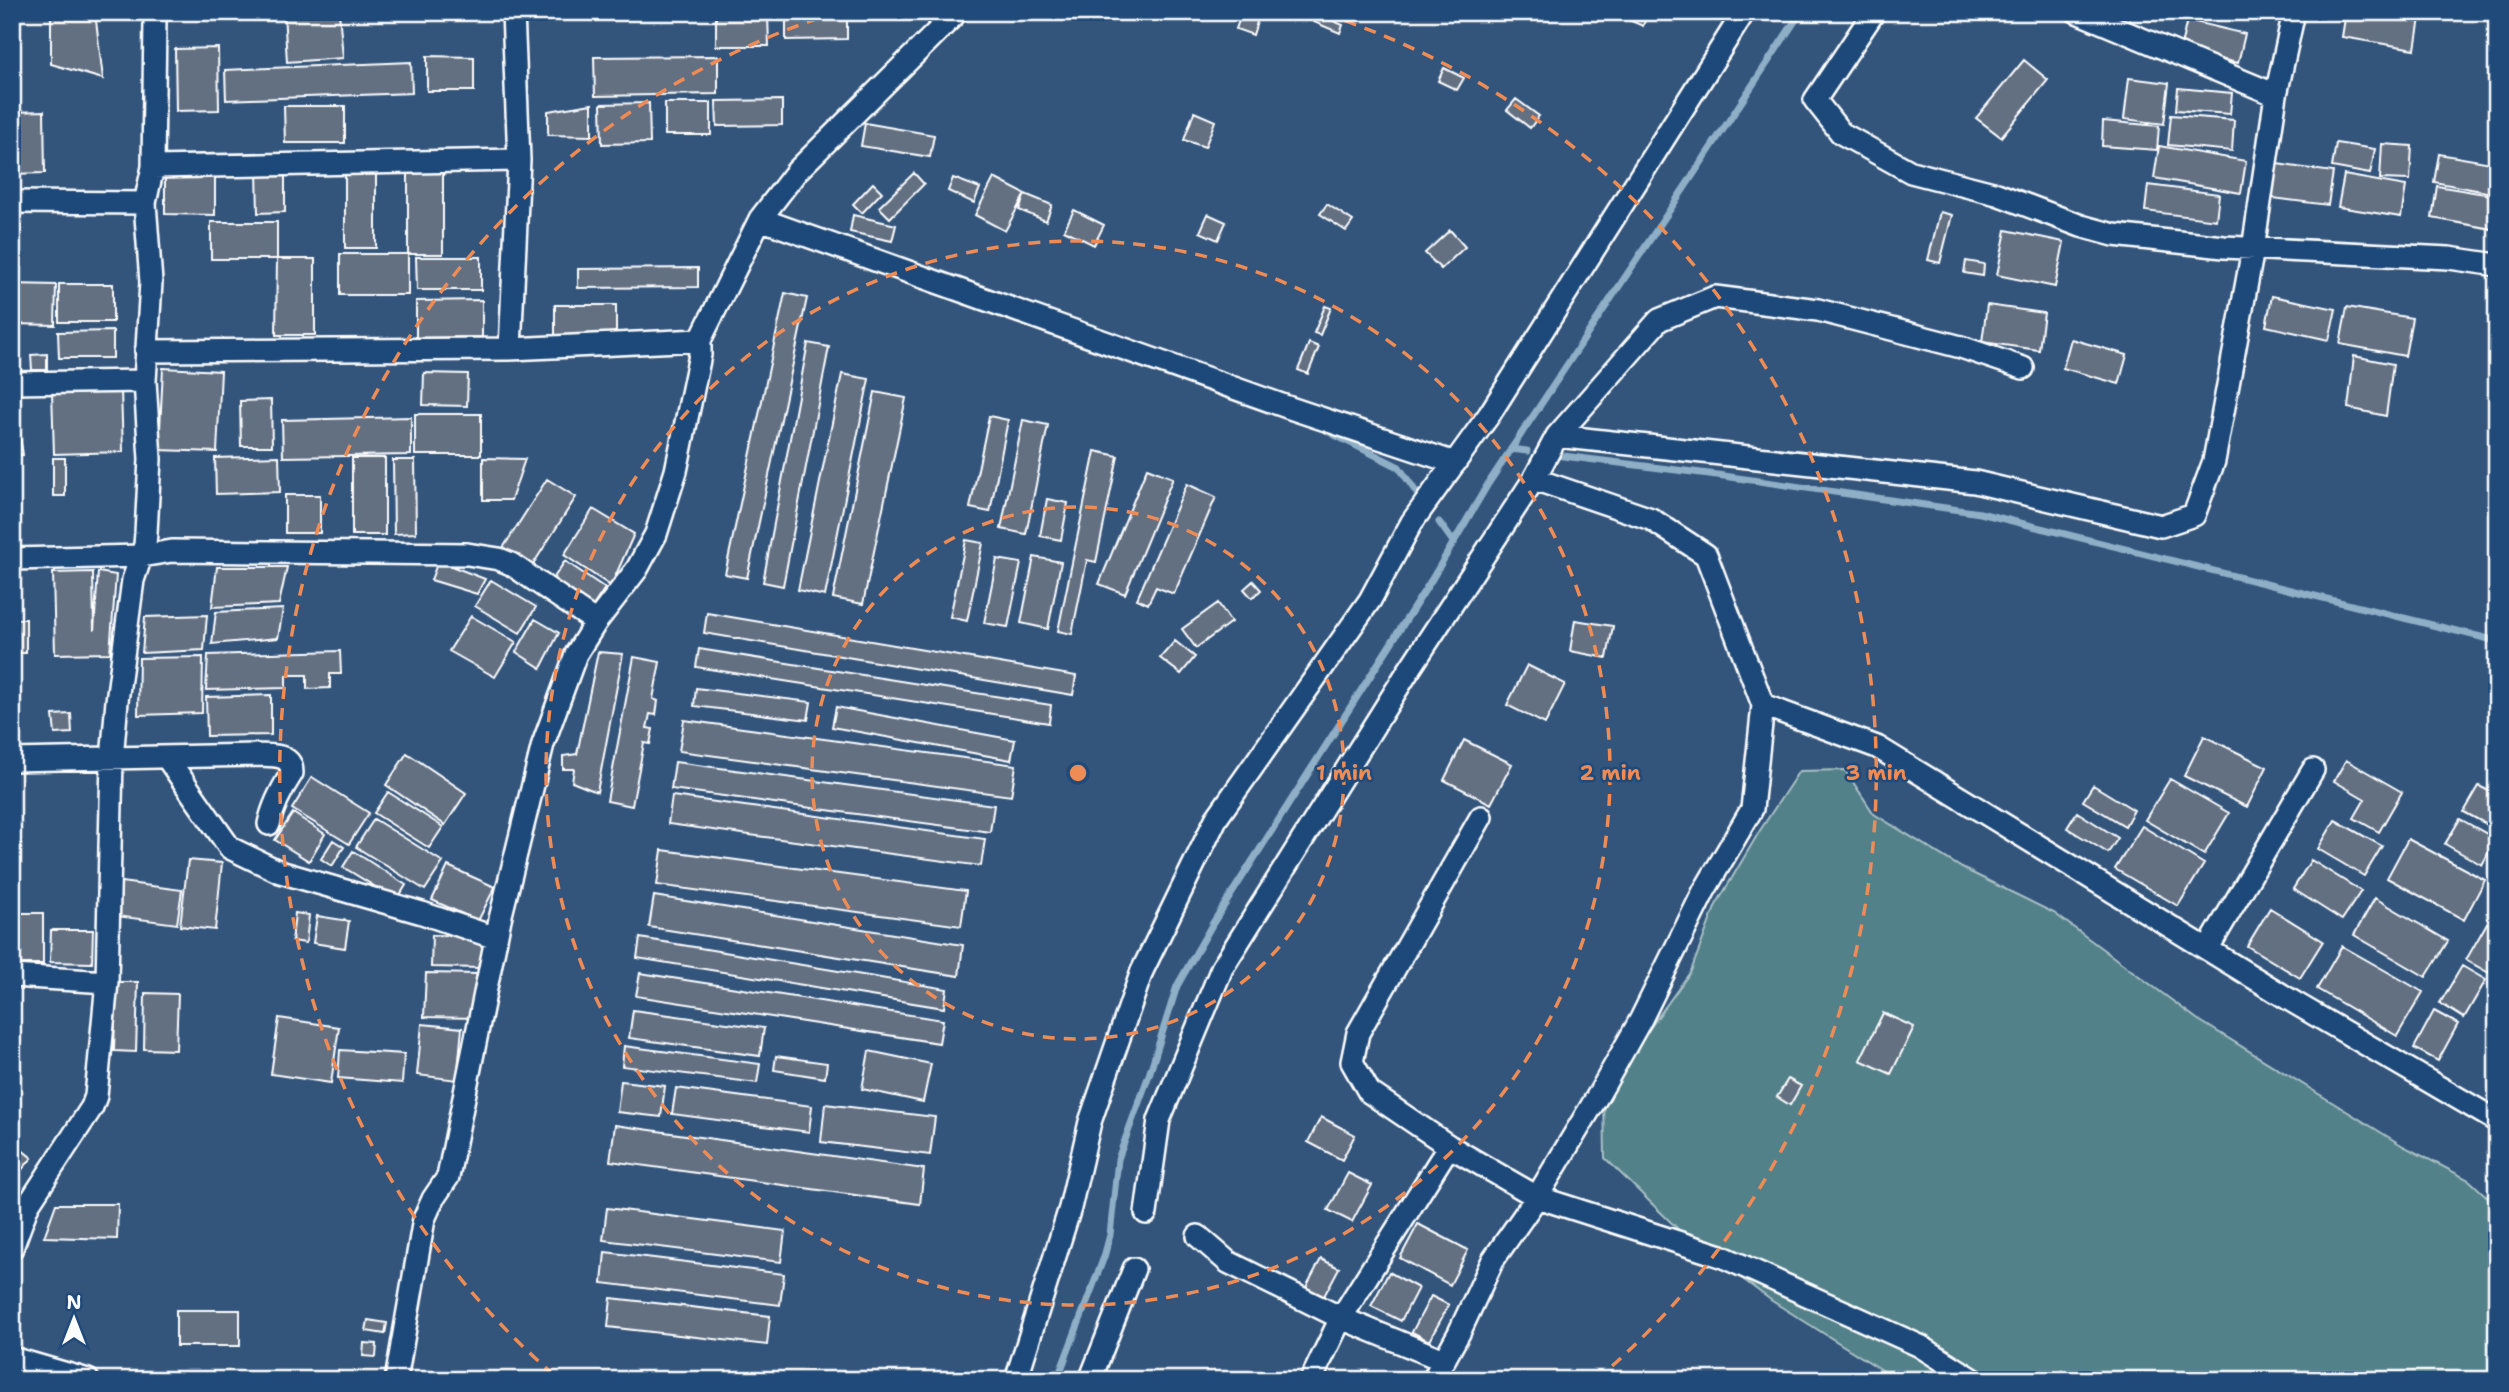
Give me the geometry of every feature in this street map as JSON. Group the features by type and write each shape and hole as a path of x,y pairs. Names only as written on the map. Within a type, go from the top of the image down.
{"street":[{"path":"12,1248 28,1205 94,1102 107,982 112,759 133,580 145,545 150,459 145,381 150,282 145,203 153,167 155,20 158,12"},
{"path":"510,349 519,160 513,12"},
{"path":"396,1380 424,1219 433,1199 449,1177 496,938 543,744 576,654 596,622 637,569 656,534 678,459 700,355 700,340 761,219 797,171 957,12"},
{"path":"1016,1380 1069,1208 1090,1122 1142,971 1216,819 1370,600 1412,522 1489,415 1744,12"},
{"path":"1874,12 1815,100 1841,133 1911,172 1997,194 2081,226 2138,238 2253,249 2449,258 2497,265"},
{"path":"2077,12 2276,95"},
{"path":"1557,436 1975,482 2161,526 2194,514 2214,461 2253,249 2276,95 2294,12"},
{"path":"153,167 519,160"},
{"path":"12,202 145,203"},
{"path":"761,219 1290,408 1455,463"},
{"path":"1146,1213 1159,1120 1222,968 1407,673 1534,479 1557,436 1659,320 1715,297 1818,310 1961,347 2024,368"},
{"path":"146,351 510,349 700,340"},
{"path":"12,383 145,381"},
{"path":"1433,1380 1459,1333 1493,1260 1536,1198 1641,1019 1704,891 1752,809 1763,705 1706,555 1651,519 1534,479"},
{"path":"12,559 141,556 172,551 467,554 499,559 511,564 596,622"},
{"path":"1763,705 1877,747 2295,1003 2497,1121"},
{"path":"12,760 257,755 287,759 292,766 292,773 272,811 270,824"},
{"path":"167,758 230,848 280,872 422,913 496,938"},
{"path":"2208,948 2313,770"},
{"path":"1481,817 1358,1033 1352,1062 1369,1092 1449,1146 1536,1198 1721,1256 1920,1346 1974,1380"},
{"path":"12,976 107,982"},
{"path":"1311,1380 1341,1318 1449,1146"},
{"path":"1198,1236 1228,1262 1341,1318 1443,1360"},
{"path":"1090,1380 1134,1269"},
{"path":"12,1358 88,1380"}],"green space":[{"path":"1845,770 1874,814 1962,868 2054,913 2197,1019 2403,1146 2469,1180 2497,1206 2497,1380 1898,1380 1772,1301 1684,1235 1605,1158 1604,1092 1691,971 1716,905 1799,771"}],"building":[{"path":"51,12 95,12 103,79 51,64"},
{"path":"209,12 269,12 269,15 209,17"},
{"path":"284,12 339,12 343,58 287,62"},
{"path":"1242,12 1260,12 1253,35 1236,29"},
{"path":"1621,12 1647,15 1643,26 1619,16"},
{"path":"2346,12 2387,12 2420,18 2415,49 2342,37"},
{"path":"1317,14 1343,25 1340,33 1314,22"},
{"path":"768,15 769,46 716,46 716,16"},
{"path":"847,17 847,39 786,40 786,18"},
{"path":"2187,20 2245,34 2238,63 2180,50"},
{"path":"218,48 219,110 176,111 175,49"},
{"path":"427,56 474,57 474,91 427,91"},
{"path":"718,56 718,94 595,96 594,57"},
{"path":"2024,60 2048,80 2001,137 1976,118"},
{"path":"411,62 412,93 226,100 225,70"},
{"path":"1444,68 1464,78 1457,90 1438,81"},
{"path":"2129,78 2169,83 2164,124 2124,119"},
{"path":"2178,88 2232,93 2230,114 2176,110"},
{"path":"1516,99 1539,116 1530,128 1507,110"},
{"path":"782,100 782,125 717,126 716,101"},
{"path":"649,103 650,143 602,144 601,104"},
{"path":"665,103 711,103 711,135 665,135"},
{"path":"592,104 592,136 548,135 548,111"},
{"path":"284,106 345,106 345,143 285,143"},
{"path":"44,111 45,173 12,174 12,112"},
{"path":"1194,112 1215,121 1205,147 1184,140"},
{"path":"2171,115 2234,120 2232,151 2168,145"},
{"path":"2103,121 2159,126 2157,150 2102,146"},
{"path":"865,123 934,135 930,157 861,146"},
{"path":"2336,143 2375,149 2370,174 2332,167"},
{"path":"2382,144 2412,146 2410,180 2380,179"},
{"path":"2159,146 2246,161 2241,193 2154,178"},
{"path":"2439,154 2497,164 2497,194 2434,182"},
{"path":"2270,163 2333,172 2328,205 2265,197"},
{"path":"408,167 443,167 443,254 408,254"},
{"path":"285,170 285,212 258,213 257,171"},
{"path":"914,173 924,184 890,218 879,207"},
{"path":"165,174 215,175 215,215 165,214"},
{"path":"345,174 376,174 376,248 345,248"},
{"path":"2344,175 2406,186 2401,217 2338,207"},
{"path":"953,178 980,188 974,203 948,191"},
{"path":"994,178 1025,194 1005,231 975,215"},
{"path":"873,183 882,192 862,213 853,204"},
{"path":"2148,185 2219,194 2216,220 2145,211"},
{"path":"2437,186 2497,196 2497,230 2432,218"},
{"path":"1025,194 1052,205 1046,221 1019,210"},
{"path":"1327,204 1353,221 1346,231 1320,214"},
{"path":"1074,210 1104,225 1094,245 1064,230"},
{"path":"1940,212 1952,215 1940,263 1928,260"},
{"path":"1208,214 1226,222 1218,240 1200,232"},
{"path":"853,215 896,225 892,241 850,232"},
{"path":"211,222 277,222 277,259 211,259"},
{"path":"1450,230 1465,247 1441,269 1425,253"},
{"path":"2006,230 2064,242 2055,287 1997,275"},
{"path":"340,254 408,254 408,295 340,295"},
{"path":"416,257 481,257 481,290 417,290"},
{"path":"277,259 315,259 315,335 276,335"},
{"path":"1966,261 1984,264 1983,276 1964,273"},
{"path":"698,268 698,287 578,288 578,269"},
{"path":"12,284 56,285 55,325 12,324"},
{"path":"59,284 113,284 113,322 59,322"},
{"path":"785,293 807,298 747,578 725,574"},
{"path":"2272,296 2336,309 2329,340 2266,326"},
{"path":"482,300 482,337 416,338 416,301"},
{"path":"555,305 616,305 616,343 555,343"},
{"path":"1987,305 2044,313 2039,350 1982,342"},
{"path":"1325,306 1331,308 1320,335 1314,333"},
{"path":"2347,307 2412,318 2405,356 2340,344"},
{"path":"113,331 113,358 59,358 58,332"},
{"path":"2071,339 2127,355 2119,384 2063,368"},
{"path":"808,343 829,347 783,586 763,582"},
{"path":"1309,343 1319,347 1308,374 1298,370"},
{"path":"47,354 47,370 32,370 31,355"},
{"path":"2354,356 2393,364 2386,416 2348,408"},
{"path":"163,368 221,371 217,452 159,450"},
{"path":"424,373 468,374 467,406 423,405"},
{"path":"842,374 869,379 825,596 798,590"},
{"path":"12,387 23,455 12,456"},
{"path":"121,390 123,452 54,454 52,391"},
{"path":"875,392 906,398 863,604 833,598"},
{"path":"271,400 272,446 241,446 240,401"},
{"path":"415,414 481,414 481,455 415,455"},
{"path":"989,416 1008,420 990,512 970,508"},
{"path":"411,417 411,455 283,457 282,420"},
{"path":"1023,420 1048,425 1026,534 1001,529"},
{"path":"1095,451 1118,456 1096,562 1087,560 1072,634 1058,631"},
{"path":"279,456 280,492 216,494 215,458"},
{"path":"53,458 65,458 65,496 53,496"},
{"path":"352,458 385,458 385,535 352,535"},
{"path":"483,458 525,459 511,500 483,500"},
{"path":"393,460 415,460 416,533 394,534"},
{"path":"1147,468 1173,478 1125,594 1099,584"},
{"path":"547,479 576,497 532,566 503,548"},
{"path":"1187,484 1216,497 1174,594 1156,587 1148,604 1137,599"},
{"path":"285,495 320,495 320,533 285,533"},
{"path":"1047,499 1068,503 1061,540 1040,536"},
{"path":"593,509 634,534 611,586 564,555"},
{"path":"966,540 983,543 967,621 950,617"},
{"path":"1034,557 1061,562 1048,629 1021,623"},
{"path":"997,559 1021,563 1008,627 984,623"},
{"path":"438,561 485,579 477,594 431,580"},
{"path":"565,561 605,588 591,609 551,582"},
{"path":"217,567 287,567 279,604 212,607"},
{"path":"93,572 94,631 98,572 116,575 110,653 55,654 53,573"},
{"path":"491,580 536,607 520,633 475,606"},
{"path":"1253,581 1261,590 1252,598 1244,589"},
{"path":"1218,603 1231,622 1196,648 1182,629"},
{"path":"283,609 278,638 212,644 216,612"},
{"path":"707,613 1076,676 1073,695 704,633"},
{"path":"207,615 204,650 142,653 145,617"},
{"path":"471,616 516,642 495,677 449,651"},
{"path":"12,619 26,619 26,653 12,653"},
{"path":"535,619 559,633 541,668 516,652"},
{"path":"1575,620 1613,626 1607,658 1570,651"},
{"path":"1175,641 1195,657 1181,674 1160,658"},
{"path":"699,649 1051,705 1049,723 696,667"},
{"path":"340,651 341,674 330,674 330,688 307,689 307,675 286,675 286,688 206,690 208,655"},
{"path":"598,652 623,654 597,792 572,782 574,769 563,769 563,756 577,754"},
{"path":"203,657 202,713 138,715 139,658"},
{"path":"634,657 660,662 653,699 658,701 656,715 650,714 647,728 653,729 650,744 644,743 632,806 607,801"},
{"path":"1527,665 1565,684 1545,724 1507,705"},
{"path":"696,688 811,702 808,720 694,706"},
{"path":"271,695 271,735 207,736 206,697"},
{"path":"836,707 1015,740 1011,760 832,727"},
{"path":"71,714 72,733 55,734 53,715"},
{"path":"684,720 1016,765 1011,796 679,751"},
{"path":"2204,736 2267,767 2247,807 2184,776"},
{"path":"1464,740 1512,764 1491,804 1444,780"},
{"path":"407,753 466,793 445,825 386,785"},
{"path":"2346,760 2402,792 2379,832 2354,818 2365,799 2334,781"},
{"path":"675,762 994,805 990,832 671,789"},
{"path":"312,777 369,813 349,844 292,809"},
{"path":"2170,779 2229,813 2204,855 2145,820"},
{"path":"2093,785 2134,810 2125,826 2083,801"},
{"path":"2479,786 2497,795 2497,830 2464,812"},
{"path":"388,792 443,827 429,848 374,813"},
{"path":"672,796 985,839 981,866 668,824"},
{"path":"2077,812 2118,838 2108,853 2067,828"},
{"path":"293,813 325,834 309,861 275,840"},
{"path":"374,819 443,862 425,890 356,847"},
{"path":"2460,819 2496,839 2482,865 2445,844"},
{"path":"2335,820 2382,846 2364,876 2318,849"},
{"path":"2142,826 2204,864 2178,906 2115,869"},
{"path":"2408,839 2485,880 2464,920 2387,878"},
{"path":"333,840 344,847 332,866 321,859"},
{"path":"662,850 966,891 961,926 657,885"},
{"path":"353,851 406,885 397,900 343,867"},
{"path":"188,860 222,863 215,930 180,926"},
{"path":"2311,860 2361,891 2342,920 2293,889"},
{"path":"448,866 495,887 478,921 432,900"},
{"path":"121,882 182,890 177,924 116,916"},
{"path":"654,896 963,945 959,976 649,927"},
{"path":"2375,898 2448,941 2426,977 2354,935"},
{"path":"2270,908 2323,941 2300,978 2247,946"},
{"path":"12,913 43,913 43,964 12,964"},
{"path":"295,913 309,915 306,943 292,941"},
{"path":"317,916 349,921 345,948 313,943"},
{"path":"2487,923 2497,928 2497,959 2489,973 2466,960"},
{"path":"51,930 93,930 92,963 50,962"},
{"path":"432,935 482,936 482,968 431,967"},
{"path":"640,938 947,989 944,1008 637,958"},
{"path":"2342,946 2423,992 2397,1036 2317,989"},
{"path":"2462,966 2486,980 2464,1018 2440,1003"},
{"path":"426,973 479,974 478,1018 424,1017"},
{"path":"640,973 943,1020 939,1043 636,996"},
{"path":"116,982 138,982 136,1052 114,1051"},
{"path":"145,993 178,994 176,1050 144,1049"},
{"path":"633,1010 764,1028 760,1056 629,1038"},
{"path":"2434,1011 2458,1024 2438,1061 2414,1048"},
{"path":"1883,1013 1914,1027 1891,1074 1860,1060"},
{"path":"279,1018 339,1027 331,1083 271,1074"},
{"path":"422,1024 462,1028 457,1080 417,1075"},
{"path":"624,1046 760,1064 757,1083 622,1066"},
{"path":"340,1050 404,1054 402,1083 338,1078"},
{"path":"869,1051 931,1064 923,1102 862,1089"},
{"path":"776,1056 827,1063 825,1078 774,1070"},
{"path":"1788,1079 1801,1086 1790,1105 1777,1097"},
{"path":"621,1081 665,1086 661,1117 617,1112"},
{"path":"12,1083 16,1083 15,1122 12,1122"},
{"path":"676,1088 812,1106 809,1132 672,1114"},
{"path":"825,1104 935,1117 930,1155 821,1142"},
{"path":"1321,1117 1355,1135 1342,1160 1308,1142"},
{"path":"615,1125 924,1169 920,1204 610,1161"},
{"path":"12,1142 32,1158 12,1181"},
{"path":"1348,1173 1372,1185 1352,1222 1328,1210"},
{"path":"56,1204 118,1204 117,1239 44,1237"},
{"path":"607,1208 785,1231 781,1262 603,1240"},
{"path":"1418,1224 1468,1250 1450,1285 1400,1258"},
{"path":"605,1252 784,1274 780,1305 602,1283"},
{"path":"1321,1259 1339,1268 1323,1298 1305,1289"},
{"path":"1389,1272 1418,1288 1401,1321 1371,1306"},
{"path":"1431,1296 1449,1305 1429,1341 1412,1332"},
{"path":"611,1298 770,1316 767,1345 608,1327"},
{"path":"176,1310 240,1310 240,1346 176,1346"},
{"path":"368,1320 387,1323 385,1334 366,1331"},
{"path":"364,1343 377,1344 376,1357 363,1356"}],"waterway":[{"path":"1057,1380 1104,1257 1110,1235 1118,1159 1149,1075 1177,986 1213,923 1432,579 1488,484 1801,12"},
{"path":"1331,433 1399,467 1418,495"},
{"path":"1511,449 1527,451"},
{"path":"1555,455 1980,513 2497,641"},
{"path":"1439,522 1454,543"}]}
